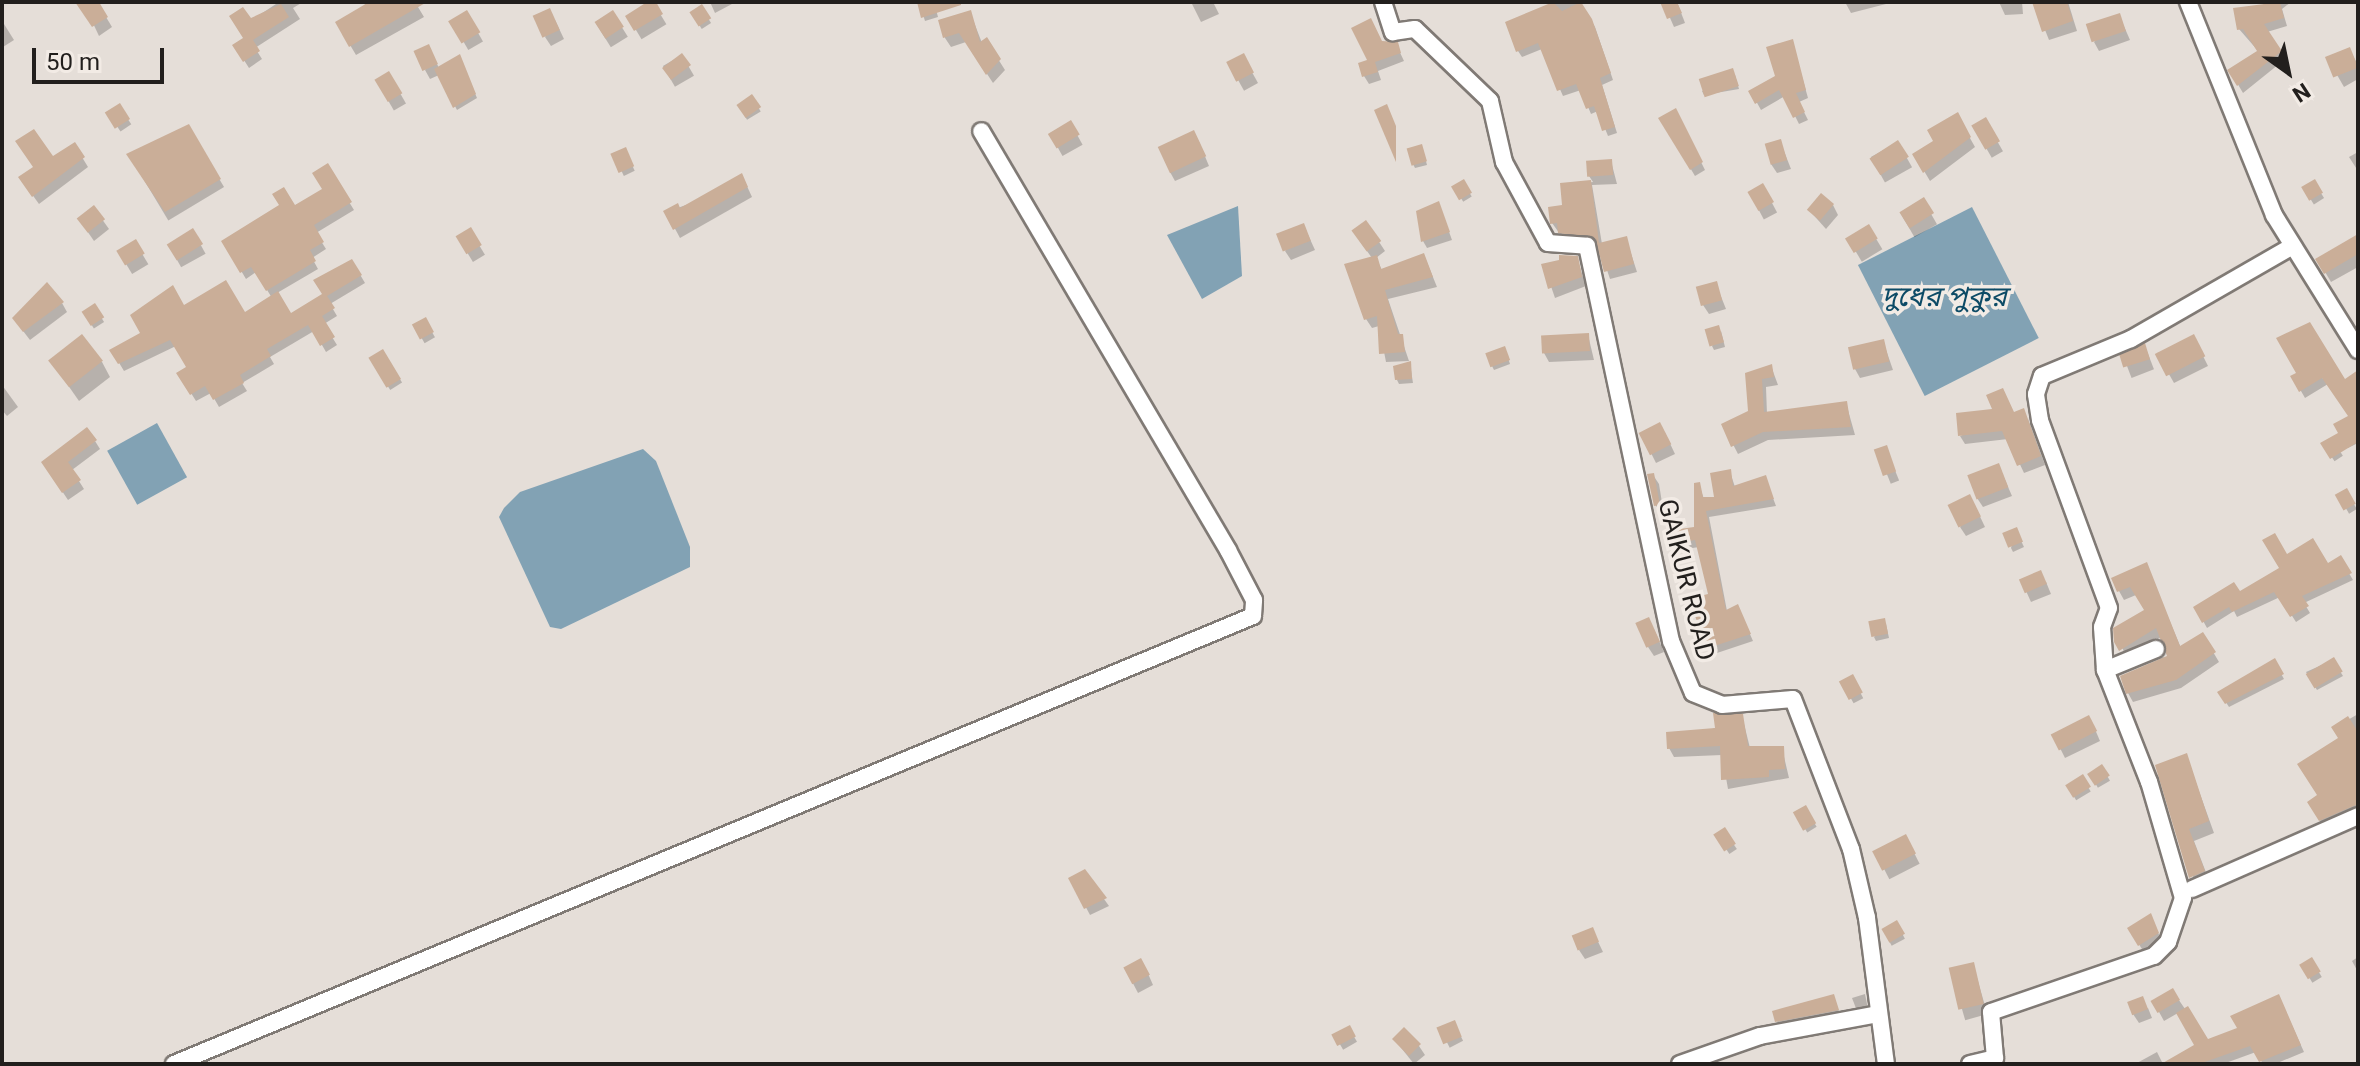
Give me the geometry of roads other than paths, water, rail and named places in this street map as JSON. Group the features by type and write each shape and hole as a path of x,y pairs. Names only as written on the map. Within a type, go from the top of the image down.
{"street":[{"name":"GAIKUR ROAD","path":"1383,2 1393,32 1415,29 1490,101 1504,162 1548,243 1587,246 1681,667 1693,693 1722,705 1793,699 1851,849 1867,918 1879,1014"},
{"path":"2188,2 2291,247 2358,350"},
{"path":"174,1064 1253,616 1254,600 1228,550 981,131"},
{"path":"1970,1064 1995,1058 1991,1012 2154,956 2168,942 2183,898 2149,782 2105,670 2102,627 2109,608 2040,420 2036,394 2042,376 2131,339 2291,247"},
{"path":"2105,670 2156,649"},
{"path":"2192,889 2358,816"},
{"path":"1680,1064 1760,1036 1879,1014 1886,1064"}],"water":[{"path":"1238,206 1242,276 1202,299 1167,235"},
{"name":"দুধের পুকুর","path":"1972,207 2039,338 1925,396 1858,265"},
{"path":"157,423 187,477 137,505 107,451"},
{"path":"643,449 656,461 690,547 690,567 561,629 550,627 499,517 520,492"}]}
